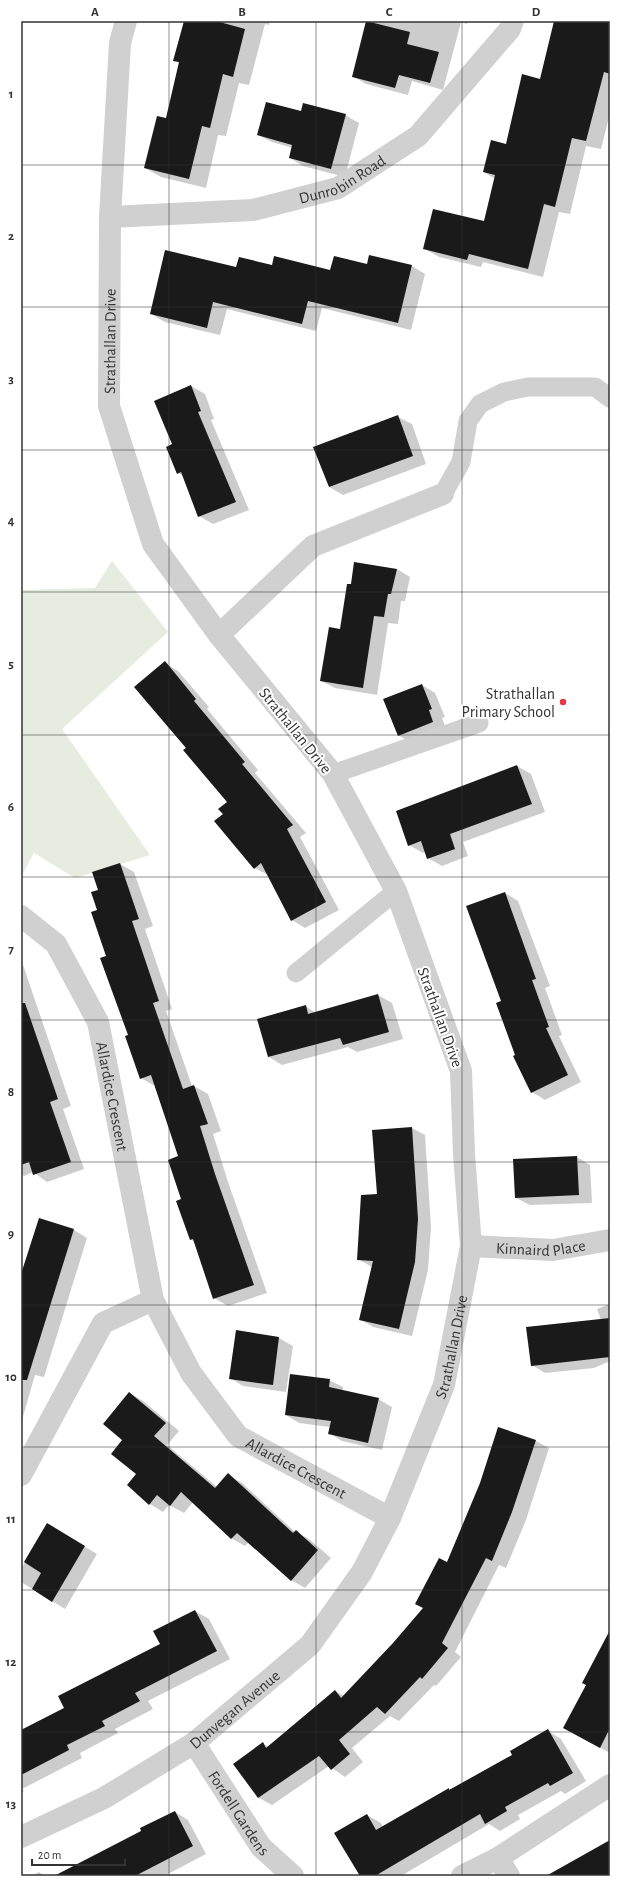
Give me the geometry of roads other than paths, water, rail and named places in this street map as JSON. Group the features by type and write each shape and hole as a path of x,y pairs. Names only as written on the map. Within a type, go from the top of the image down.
{"street":[{"name":"Strathallan Drive","path":"126,21 120,43 110,217 109,406 153,544 219,635 333,774 396,891 461,1070 464,1154 471,1246 444,1385 390,1518"},
{"name":"Dunrobin Road","path":"110,217 253,210 338,188 418,136 510,29 513,21"},
{"path":"219,635 313,546 443,494"},
{"name":"Allardice Crescent","path":"21,916 56,944 98,1022 153,1300 191,1373 238,1436 390,1518"},
{"name":"Kinnaird Place","path":"471,1246 553,1250 610,1240"},
{"path":"21,1475 103,1323 153,1300"},
{"name":"Dunvegan Avenue","path":"21,1838 104,1798 194,1743 310,1645 362,1572 390,1518"},
{"name":"Fordell Gardens","path":"194,1743 261,1847 293,1876"},
{"path":"462,1876 498,1858 610,1785"},
{"path":"498,1858 509,1876"}],"lane":[{"path":"443,494 461,462 468,421 480,404 504,392 528,387 595,387 610,398"},
{"path":"333,774 479,723"},
{"path":"296,973 396,891"}],"place":[{"name":"Strathallan Primary School","path":"563,702"}]}
